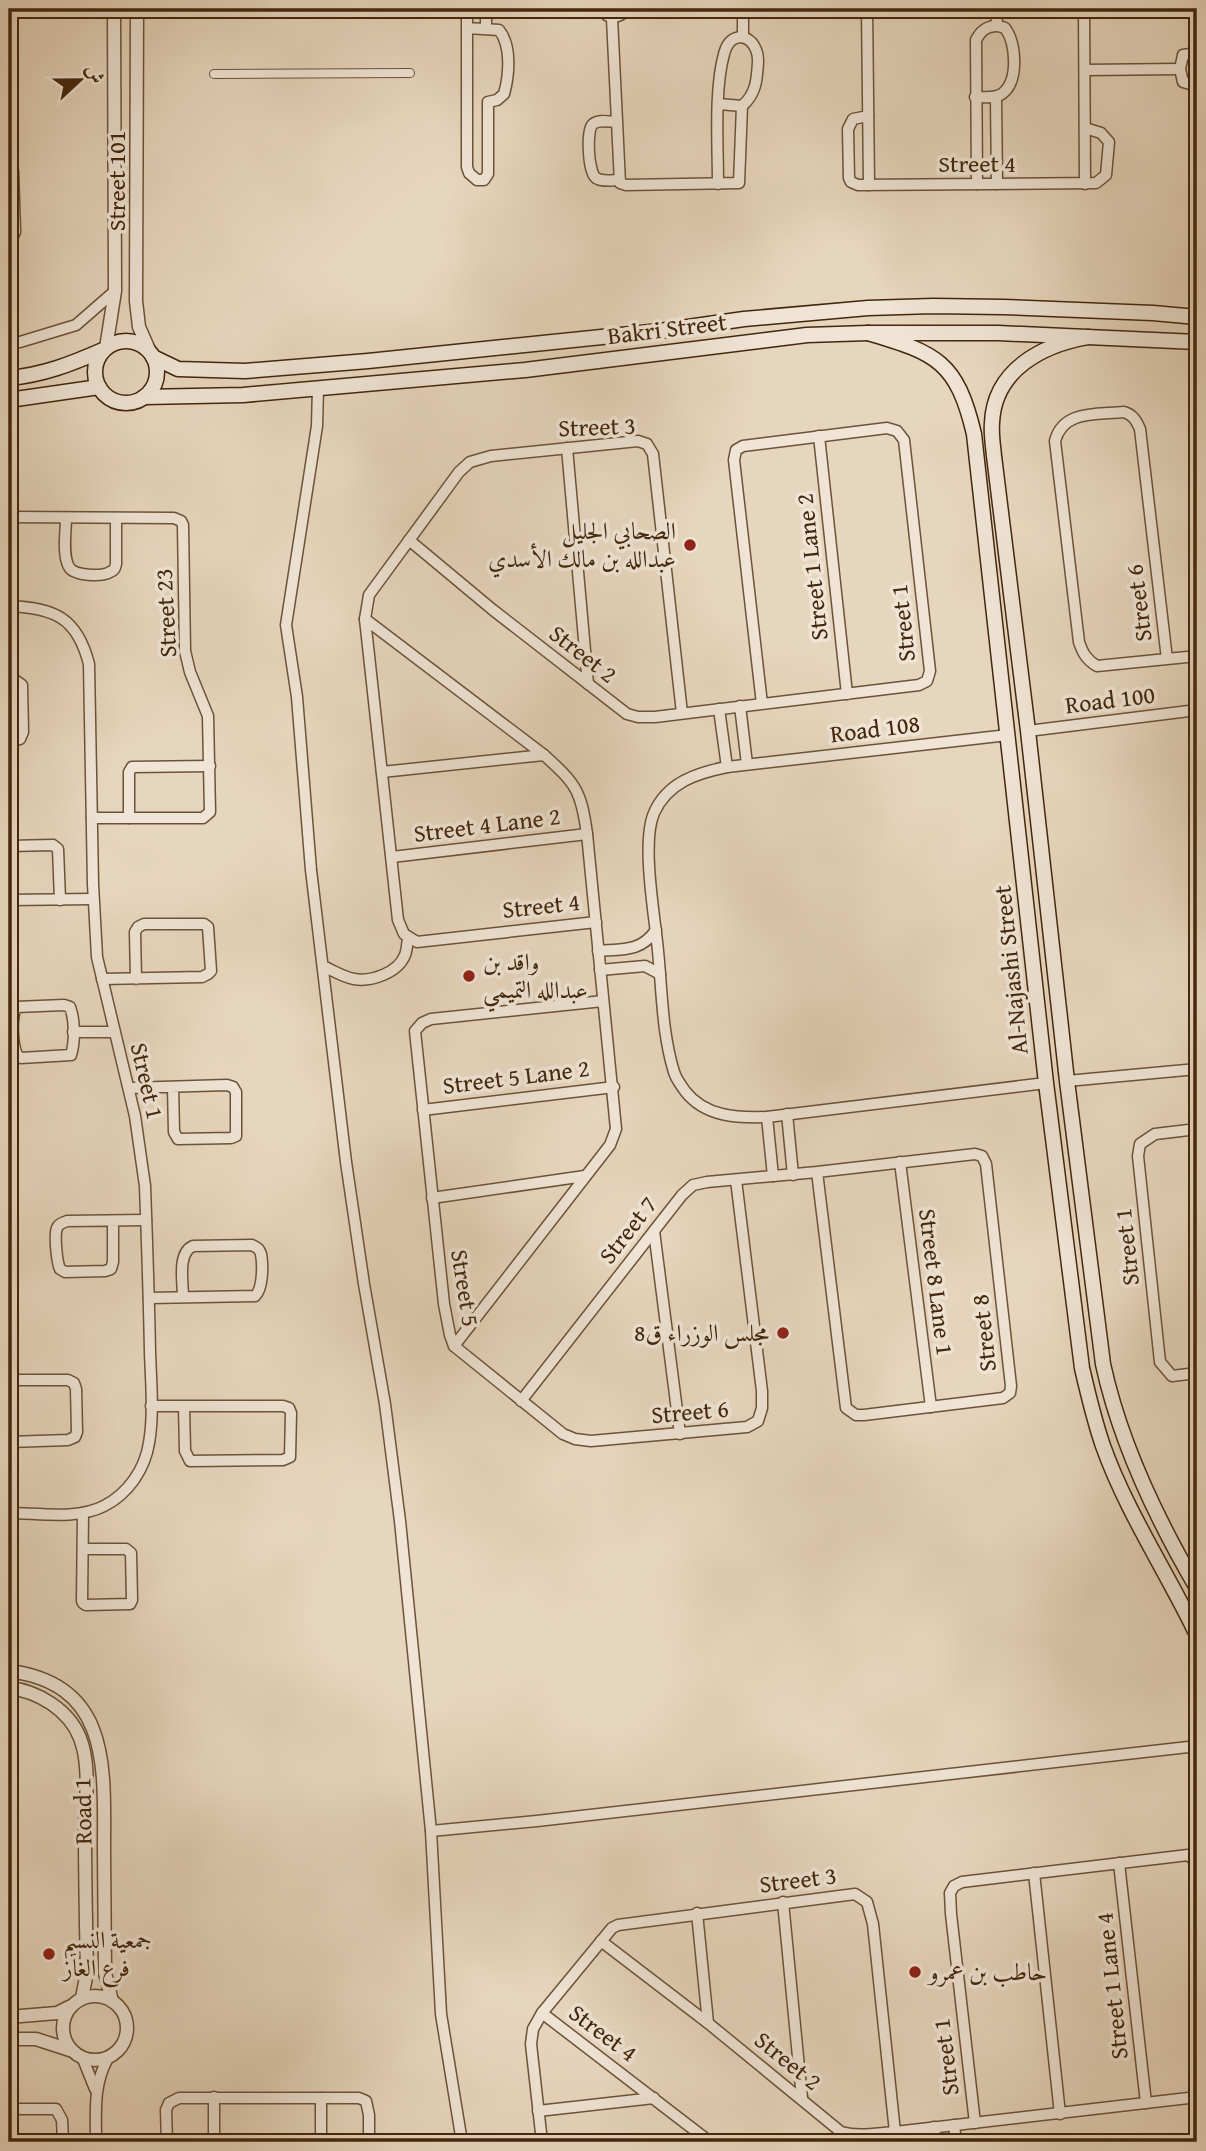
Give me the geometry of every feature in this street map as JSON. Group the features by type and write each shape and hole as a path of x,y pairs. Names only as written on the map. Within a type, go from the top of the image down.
{"main road":[{"name":"Bakri Street","path":"151,355 178,369 245,371 368,361 810,313 933,306 1153,313 1197,317"},
{"path":"562,366 558,357 564,350 660,331"},
{"name":"Al-Najashi Street","path":"868,333 911,345 943,365 965,399 974,434 1046,1083 1082,1368 1104,1448 1144,1536 1197,1635"},
{"name":"Bakri Street","path":"144,397 243,395 562,366 807,335 999,333 1197,342"},
{"name":"Al-Najashi Street","path":"1088,337 1047,348 1032,356 1003,382 992,422 994,456 1085,1233 1103,1364 1119,1426 1162,1522 1197,1588"},
{"path":"9,378 61,368 115,342 127,341 140,344 151,355 157,371 153,386 144,397 130,403 119,402 105,395 99,387 95,366 105,348"},
{"path":"9,400 99,387"},
{"path":"988,561 995,553 1001,554 1007,560"},
{"path":"1066,1238 1075,1244 1081,1241 1085,1233"},
{"path":"1069,1267 1082,1261 1089,1266"}],"street":[{"name":"Street 101","path":"105,348 115,291 114,9"},
{"name":"Street 101","path":"137,9 136,301 139,327 151,355"},
{"path":"467,9 467,167 477,180 484,180 488,174 488,102"},
{"path":"485,9 486,28"},
{"path":"600,9 605,16 612,18 620,16 628,9"},
{"path":"743,9 743,37"},
{"path":"867,9 870,186 854,184 849,178 849,123 858,116 868,116"},
{"path":"996,9 998,25"},
{"path":"1084,9 1085,184 1102,180 1109,168 1109,142 1094,129 1085,128"},
{"path":"612,18 619,180"},
{"path":"975,97 996,97 1005,92 1013,80 1013,44 1005,28 998,25 982,31 976,40 975,97 977,184"},
{"path":"467,28 499,30 506,41 507,50 504,94 497,100 467,103"},
{"path":"616,122 598,121 592,124 589,130 590,167 593,176 599,180 619,180 626,185 733,184 740,181 741,106 755,88 758,58 754,46 743,37 734,38 725,49 721,66 718,184"},
{"path":"1197,53 1183,55 1180,69 1180,77 1185,83 1197,86"},
{"path":"1085,70 1180,69"},
{"path":"214,74 411,73"},
{"path":"996,97 997,184"},
{"path":"719,104 741,106"},
{"path":"9,166 13,171 15,235 9,239"},
{"name":"Street 4","path":"870,186 1085,184"},
{"path":"115,195 125,202 138,196"},
{"path":"9,343 76,325 115,291"},
{"path":"318,388 317,426 286,625 297,697 311,870 350,1189 385,1404 400,1521 431,1831 441,2014 462,2142"},
{"name":"Street 6","path":"1124,412 1133,418 1140,429 1167,659 1097,666 1088,661 1079,642 1055,441 1058,429 1064,422 1074,418 1124,412"},
{"name":"Street 1","path":"887,428 897,431 904,440 930,671 927,681 919,685 847,694 762,704 734,460 736,450 743,446 887,428"},
{"name":"Street 1 Lane 2","path":"819,436 847,694"},
{"name":"Street 3","path":"365,619 369,595 458,472 470,462 491,456 638,441 647,444 653,454 682,713"},
{"path":"567,447 589,684"},
{"name":"Street 23","path":"9,517 174,518 183,524 185,651 190,673 208,716 210,807 206,817 92,818"},
{"name":"Street 23","path":"66,518 66,561 70,569 76,573 107,574 116,564 116,518"},
{"name":"Street 2","path":"409,540 493,610 627,714 638,717 762,704"},
{"name":"Street 1","path":"9,606 50,611 65,619 85,648 89,664 93,899 97,957 142,1152 152,1406 149,1443 137,1477 107,1505 83,1513 9,1513"},
{"path":"323,966 354,979 374,978 388,973 405,957 408,939 398,920 365,619"},
{"name":"Street 4","path":"365,619 544,755 567,776 583,802 596,922 417,942 408,939"},
{"path":"1167,659 1197,656"},
{"path":"9,679 22,685 23,732 20,739 9,741"},
{"path":"740,706 747,764"},
{"path":"719,709 727,766"},
{"name":"Road 100","path":"1028,731 1197,710"},
{"name":"Road 108","path":"1007,735 727,766 690,776 663,798 649,831 665,1028 675,1076 687,1093 716,1113 731,1116 767,1117 1046,1083"},
{"path":"382,772 544,755"},
{"path":"129,818 129,772 132,767 210,766"},
{"name":"Street 4 Lane 2","path":"392,857 587,834"},
{"path":"9,846 53,845 58,849 60,900"},
{"path":"9,900 93,899"},
{"name":"Street 5","path":"454,1346 610,1145 616,1129 596,922"},
{"path":"102,979 136,979 202,977 211,971 208,927 204,924 138,927 135,932 136,979"},
{"path":"598,951 641,946 648,942 656,930"},
{"path":"600,970 645,966 660,974"},
{"name":"Street 5","path":"454,1346 444,1304 415,1031 422,1023 431,1019 603,1001"},
{"path":"20,1006 67,1006 72,1013 73,1032 73,1049 69,1056 19,1057 14,1050 15,1009 20,1006"},
{"path":"73,1032 114,1032"},
{"path":"1067,1081 1197,1069"},
{"path":"129,1088 173,1087 233,1087 236,1091 236,1136 178,1139 174,1132 173,1087"},
{"name":"Street 5 Lane 2","path":"423,1110 614,1087"},
{"path":"787,1114 793,1175"},
{"path":"767,1117 773,1177"},
{"name":"Street 1","path":"1197,1129 1155,1134 1140,1144 1138,1156 1160,1362 1171,1376 1197,1373"},
{"name":"Street 8","path":"975,1154 982,1156 986,1164 1011,1386 1010,1393 1003,1398 856,1415 846,1408 817,1172 900,1162 975,1154"},
{"name":"Street 8 Lane 1","path":"900,1162 931,1407"},
{"name":"Street 7","path":"521,1401 682,1195 693,1185 817,1172"},
{"path":"432,1198 585,1176"},
{"name":"Street 6","path":"454,1346 563,1434 575,1439 592,1441 680,1434 747,1427 758,1421 762,1408 762,1391 736,1180"},
{"path":"113,1221 111,1269 65,1272 60,1269 57,1263 59,1225 67,1222 146,1220"},
{"path":"654,1231 680,1434"},
{"path":"149,1298 258,1295 261,1253 252,1245 187,1248 183,1255 183,1297"},
{"path":"9,1380 68,1380 74,1383 77,1432 75,1437 68,1440 9,1442 9,1513"},
{"path":"152,1406 184,1406 283,1406 289,1408 292,1413 290,1457 283,1460 190,1461 184,1451 184,1406"},
{"path":"83,1513 83,1549 83,1603 130,1604 131,1553 126,1549 83,1549"},
{"name":"Road 1","path":"9,1671 34,1675 66,1691 80,1704 97,1736 104,1777 105,1973 113,2001"},
{"name":"Road 1","path":"9,1688 29,1692 51,1703 74,1724 81,1740 86,1777 87,1972 82,1998"},
{"path":"431,1831 1197,1746"},
{"name":"Street 1","path":"1197,1862 1188,1855 1034,1872 962,1882 954,1886 950,1893 975,2123 1197,2098"},
{"name":"Street 1 Lane 4","path":"1119,1863 1146,2103"},
{"path":"1034,1872 1060,2114"},
{"name":"Street 3","path":"542,2013 618,1924 855,1894 867,1902 873,1924 895,2132"},
{"path":"783,1902 802,2098"},
{"path":"696,1913 708,2023"},
{"name":"Street 2","path":"601,1941 708,2023 841,2132 856,2136 975,2123"},
{"path":"9,2017 45,2015 69,2007 82,1998 103,1997 113,2001 125,2016 126,2036 123,2045 108,2058 100,2073 96,2092 96,2142"},
{"path":"69,2007 62,2034 71,2050"},
{"name":"Street 4","path":"542,2142 531,2044 533,2029 542,2013 710,2142"},
{"path":"9,2039 36,2039 71,2050 83,2059 96,2092"},
{"path":"83,2059 108,2058"},
{"path":"214,2097 214,2142"},
{"path":"167,2142 166,2110 169,2103 179,2098 214,2097 359,2098 366,2101 369,2142"},
{"path":"321,2098 321,2142"},
{"path":"538,2111 653,2098"},
{"path":"9,2109 51,2108 59,2111 63,2142"},
{"path":"954,2125 956,2142"},
{"path":"934,2127 936,2142"}],"place":[{"name":"الصحابي الجليل عبدالله بن مالك الأسدي","path":"690,545"},
{"name":"واقد بن عبدالله التميمي","path":"469,976"},
{"name":"مجلس الوزراء ق8","path":"783,1333"},
{"name":"جمعية النسيم فرع الغاز","path":"49,1954"},
{"name":"حاطب بن عمرو","path":"915,1972"}]}
